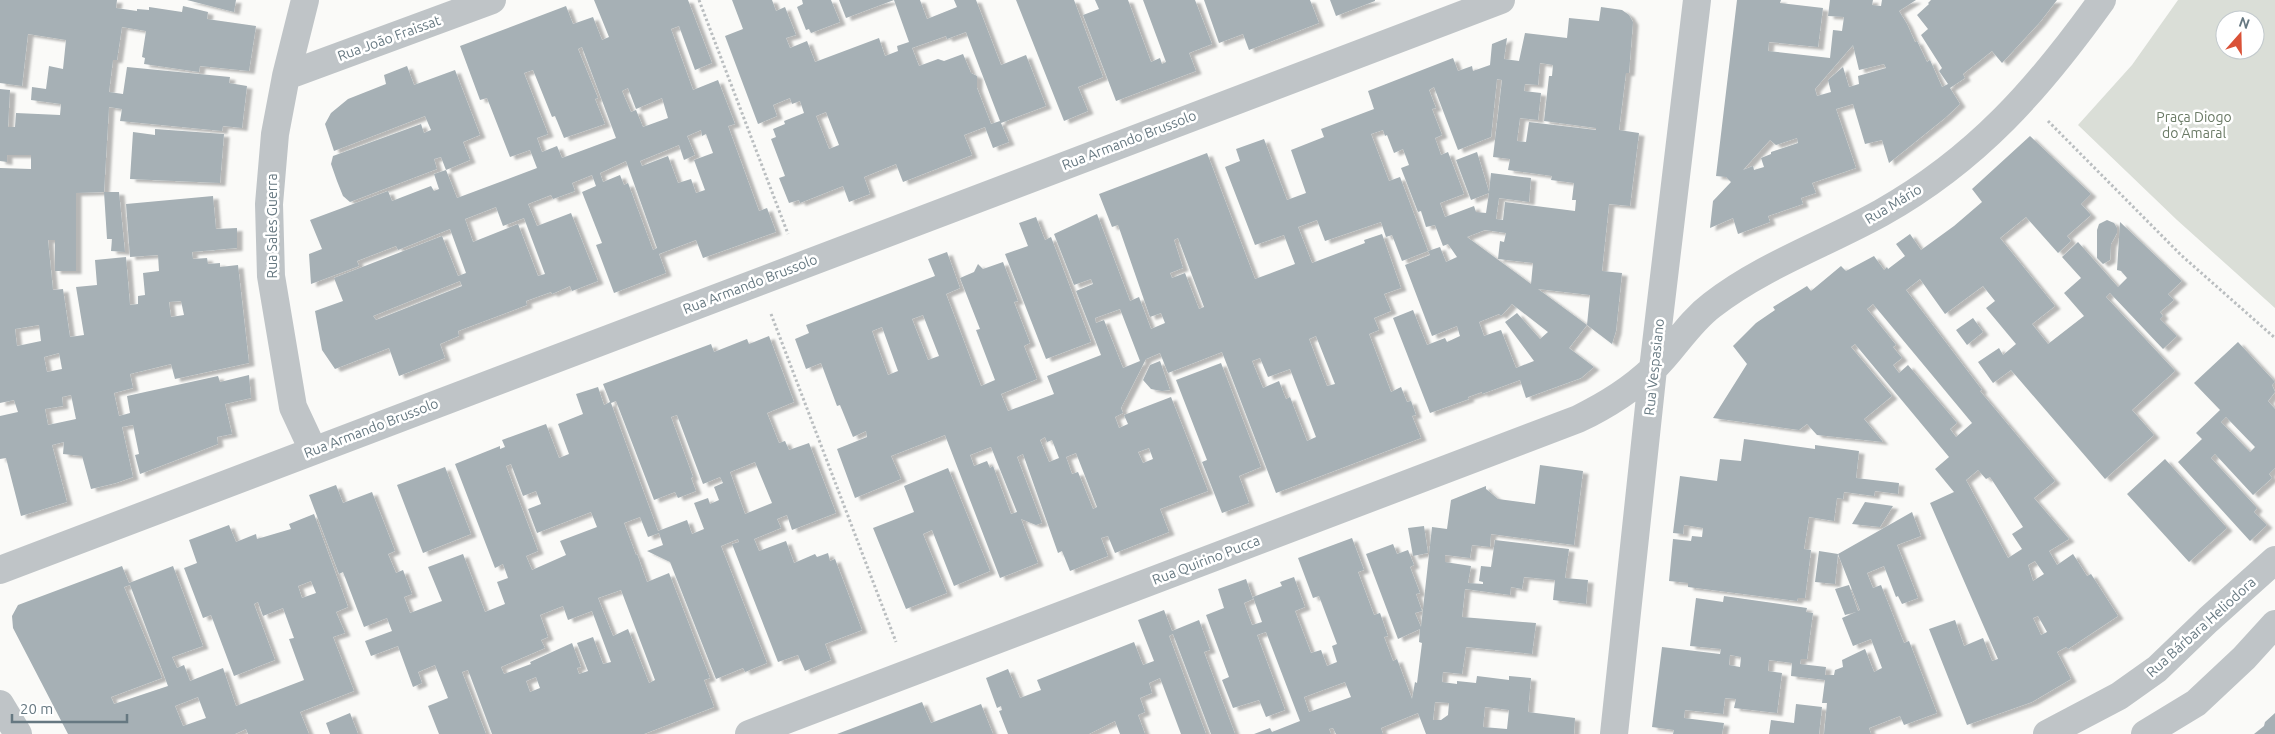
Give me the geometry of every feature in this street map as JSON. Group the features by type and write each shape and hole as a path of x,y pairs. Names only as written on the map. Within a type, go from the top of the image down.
{"street":[{"name":"Rua Sales Guerra","path":"305,0 286,76 275,134 269,204 271,276 293,407 313,450"},
{"name":"Rua João Fraissat","path":"286,76 492,0"},
{"name":"Rua Armando Brussolo","path":"0,570 1501,0"},
{"name":"Rua Vespasiano","path":"1614,734 1653,369 1697,0"},
{"name":"Rua Mário","path":"1653,369 1680,336 1711,306 1757,277 1882,212 1948,170 1995,129 2025,98 2060,58 2102,0"},
{"name":"Rua Quirino Pucca","path":"749,734 1578,419 1604,406 1653,369"},
{"name":"Rua Bárbara Heliodora","path":"2047,734 2119,696 2157,669 2275,560"},
{"path":"2145,734 2196,703 2244,658 2275,624"},
{"path":"0,704 18,734"}],"path":[{"path":"699,0 800,265"},
{"path":"2025,98 2181,255 2275,338"},
{"path":"758,281 908,672"}],"green space":[{"name":"Praça Diogo do Amaral","path":"2178,0 2275,0 2275,308 2177,220 2078,125 2132,65"}],"building":[{"path":"0,0 117,0 116,8 137,11 137,9 149,10 149,7 182,12 183,6 208,12 207,19 256,26 249,71 200,66 199,72 144,64 145,58 142,57 146,31 122,27 117,60 113,60 109,92 123,94 127,67 230,77 229,83 247,86 242,128 223,126 222,131 120,121 122,109 109,107 104,192 76,193 76,271 55,271 55,240 48,240 53,290 63,289 70,337 84,335 76,287 97,285 95,260 126,257 130,305 138,304 138,296 145,295 143,273 159,271 158,255 130,257 126,204 213,196 216,229 237,228 237,248 192,252 193,259 207,258 208,264 220,263 220,267 238,265 249,363 175,379 171,364 130,374 133,388 114,393 119,416 130,413 127,396 218,376 220,382 249,375 251,398 225,404 232,434 217,437 218,444 140,474 135,455 139,454 133,425 122,427 133,477 91,489 82,456 63,454 64,442 52,445 67,502 21,516 6,458 0,459 0,416 18,412 14,400 0,403 0,168 31,169 31,155 7,155 7,162 0,161 0,89 10,90 8,127 15,127 16,113 60,115 61,104 31,100 32,87 46,89 49,66 63,69 66,40 28,34 22,86 0,83","holes":["181,301 184,315 171,317 169,302","39,325 41,341 17,346 15,329","59,353 62,369 47,372 44,357","71,395 76,419 48,425 45,409 63,406 62,397"]},
{"path":"187,0 236,0 234,12"},
{"path":"594,0 688,0 712,63 695,70 679,26 671,29 693,90 718,80 735,124 728,126 759,211 767,208 776,232 703,258 696,240 659,254 666,273 614,293 596,245 602,243 582,192 596,186 592,175 572,183 575,191 553,199 551,195 528,204 537,226 571,213 598,281 572,291 570,286 552,294 551,292 526,301 527,305 458,331 459,336 440,344 445,358 399,376 389,348 335,369 322,350 315,311 343,301 334,278 442,236 458,276 466,273 450,229 398,250 396,246 357,261 359,266 311,284 309,254 322,249 310,220 388,191 392,201 431,186 434,191 439,189 434,174 446,170 457,198 537,168 530,150 510,157 487,98 480,100 460,46 566,6 573,24 593,17 602,40 609,37","holes":["582,47 616,138 562,158 557,146 542,152 537,138 548,134 524,73 533,70 552,117 555,116 564,138 605,124 595,99 598,98 578,49","628,88 636,109 662,98 668,118 643,127 636,110 631,112 622,91","701,130 702,136 706,134 713,153 694,160 705,190 696,193 691,179 678,183 668,156 642,166 640,161 679,145 684,160 695,155 687,136","626,161 657,248 653,250 628,183 624,185 620,175 603,182 600,173","496,207 503,226 524,218 545,274 538,276 518,224 473,242 465,219","460,281 462,286 376,320 373,316"]},
{"path":"732,0 772,0 776,11 785,7 796,35 786,38 790,48 807,41 815,62 879,38 885,56 898,51 897,46 909,42 894,0 920,0 927,19 957,7 954,0 976,0 1001,65 1026,55 1046,106 1001,123 1009,142 993,148 985,127 964,135 972,155 903,182 896,164 864,177 870,194 849,202 843,186 800,203 799,200 789,203 779,178 785,176 771,139 776,137 773,129 785,124 784,121 804,113 800,101 792,104 790,98 773,105 777,116 758,124 725,36 743,29","holes":["966,32 1000,121 991,124 977,88 977,76 971,73 963,54 944,61 938,59 919,66 912,48 946,36 947,39","826,112 839,145 829,149 816,116"]},
{"path":"802,0 831,0 840,22 811,33 809,29 806,30 797,7 803,4"},
{"path":"839,0 894,0 846,18"},
{"path":"1016,0 1074,0 1103,77 1078,87 1088,111 1064,121"},
{"path":"1095,0 1128,0 1151,62 1160,58 1162,64 1166,62 1143,0 1195,0 1212,44 1189,53 1196,71 1116,101 1083,15 1099,9"},
{"path":"1204,0 1310,0 1319,23 1249,50 1243,34 1219,43"},
{"path":"1330,0 1375,0 1375,1 1336,16"},
{"path":"1737,0 1781,0 1780,3 1823,8 1818,47 1769,42 1768,51 1830,58 1833,30 1842,31 1844,17 1828,16 1830,0 1873,0 1872,5 1881,6 1882,0 1916,0 1899,11 1927,62 1930,60 1942,87 1948,84 1939,71 1942,68 1921,35 1928,29 1917,15 1931,0 2057,0 2040,22 2002,63 1992,51 1963,74 1965,78 1950,88 1960,104 1889,163 1882,140 1865,144 1853,104 1836,109 1856,168 1812,183 1816,193 1801,198 1803,204 1768,216 1770,222 1738,234 1733,218 1710,228 1713,201 1731,182 1726,177 1716,176","holes":["1853,45 1859,70 1884,64 1886,68 1858,76 1859,84 1849,87 1843,67 1828,80 1831,92 1817,96 1815,89","1797,138 1798,143 1771,152 1771,154 1761,158 1764,167 1754,170 1753,166 1743,170 1770,140 1776,145"]},
{"path":"1601,7 1622,10 1629,15 1633,22 1629,73 1626,73 1619,130 1639,133 1630,206 1609,204 1602,271 1622,273 1616,331 1612,344 1587,325 1569,348 1594,367 1581,378 1526,398 1520,380 1468,397 1469,399 1430,413 1393,318 1413,310 1427,345 1445,338 1447,342 1460,336 1457,326 1432,336 1405,265 1430,255 1428,251 1402,261 1392,235 1386,237 1381,222 1325,241 1317,220 1298,227 1312,263 1365,243 1364,240 1382,234 1401,288 1384,294 1391,311 1374,318 1379,330 1369,334 1391,392 1401,387 1407,402 1411,401 1416,415 1412,416 1421,438 1276,493 1222,352 1168,373 1160,353 1146,359 1121,408 1123,413 1115,417 1119,428 1128,424 1124,415 1171,397 1208,491 1160,509 1169,532 1115,553 1108,536 1101,538 1108,556 1070,571 1062,551 1058,553 1023,454 1017,457 1042,523 1036,525 1021,519 1038,563 1000,578 945,435 891,456 901,479 855,498 837,449 867,437 866,431 853,437 840,405 837,406 821,363 806,369 795,339 809,333 806,325 935,276 928,259 947,252 960,288 946,294 981,386 995,380 976,330 980,329 960,278 974,272 978,264 983,269 1003,262 1018,301 1014,302 1030,343 1024,346 1037,379 1001,394 1008,411 1054,394 1047,376 1101,355 1076,291 1093,284 1091,279 1074,285 1054,234 1097,214 1130,301 1139,297 1151,329 1165,323 1161,313 1150,317 1118,225 1112,227 1099,194 1207,153 1255,279 1295,264 1284,235 1255,245 1225,167 1240,161 1236,149 1264,139 1287,200 1306,193 1291,150 1324,137 1321,129 1374,109 1368,91 1453,58 1458,71 1472,66 1473,71 1490,65 1492,44 1507,38 1504,59 1519,61 1525,33 1567,38 1569,18 1599,21","holes":["1540,63 1553,65 1552,76 1549,76 1544,121 1596,128 1596,130 1529,122 1526,142 1517,141 1520,118 1538,120 1541,93 1524,91 1525,84 1538,85","1497,79 1502,80 1493,157 1510,159 1508,170 1552,176 1551,180 1574,183 1572,200 1576,200 1575,211 1505,202 1503,220 1496,219 1499,198 1529,202 1531,178 1491,173 1489,192 1477,152 1456,160 1471,200 1489,193 1486,213 1476,212 1474,206 1445,217 1440,203 1464,194 1448,152 1441,155 1435,138 1442,135 1432,109 1436,108 1429,90 1434,87 1458,150 1491,137","1383,130 1394,153 1403,149 1409,165 1401,168 1418,212 1421,211 1426,227 1435,225 1443,246 1448,244 1457,257 1446,262 1440,247 1428,251 1400,177 1389,181 1371,134","1485,230 1506,233 1504,242 1500,241 1498,259 1533,263 1531,284 1467,237","1178,238 1204,307 1199,309 1185,273 1172,278 1170,273 1183,268 1174,240","1538,289 1590,295 1587,325","1512,304 1548,332 1540,339 1517,313 1505,322 1534,361 1516,368 1501,330 1484,336 1479,322 1499,314 1501,316","1120,309 1140,361 1123,368 1104,320 1096,323 1095,318","923,315 939,356 928,360 912,319","882,327 898,371 888,375 872,331","1316,336 1335,384 1327,386 1309,339","1260,358 1268,377 1290,369 1316,437 1307,441 1290,397 1286,399 1279,381 1263,388 1252,361","1045,437 1047,442 1052,440 1059,458 1049,462 1040,440","991,447 1017,512 1011,514 993,466 990,468 987,461 974,466 970,455","1149,448 1153,459 1143,463 1138,452","1076,453 1097,507 1093,509 1078,472 1072,474 1066,457"]},
{"path":"407,66 414,85 455,70 480,135 463,142 470,160 446,170 441,157 434,159 437,169 350,202 343,196 337,181 331,164 333,156 421,124 424,133 431,130 425,116 334,151 325,124 331,113 348,99 386,84 384,75"},
{"path":"155,129 224,134 220,183 130,179 133,132 155,135"},
{"path":"2030,136 2091,194 2081,204 2091,215 2067,236 2071,241 2058,253 2026,217 2000,238 2055,306 2032,324 2048,344 2084,316 2064,293 2081,278 2062,257 2078,242 2118,287 2127,278 2121,271 2117,270 2120,222 2182,281 2168,294 2174,300 2160,312 2163,316 2160,319 2177,336 2163,349 2110,293 2106,297 2175,371 2132,410 2154,435 2105,479 2011,370 1993,383 1978,362 1999,348 2003,355 2016,344 1986,308 1995,301 1983,286 1945,314 1920,279 1906,290 1982,390 1980,391 2055,481 2034,498 2069,539 2049,551 2057,565 2073,554 2087,576 2091,574 2118,616 2068,649 2066,647 2057,652 2071,679 2032,702 1967,725 1929,629 1955,620 1964,646 1983,638 1992,661 1998,659 1930,503 1954,492 1935,469 1949,457 1855,344 1851,347 1892,396 1864,419 1883,442 1817,435 1807,424 1799,430 1713,418 1747,364 1733,346 1756,323 1775,310 1773,307 1807,286 1811,291 1841,266 1846,271 1874,256 1884,270 1887,267 1888,269 1905,256 1896,244 1910,234 1921,250 1954,226 1982,202 1972,189","holes":["1873,304 1972,423 1956,437 1950,429 1957,423 1908,365 1899,373 1893,365 1902,358 1893,347 1896,345 1867,309","1978,470 1986,479 1990,477 2023,527 2012,534 2022,549 2008,558 1966,480","2035,561 2044,574 2033,581 2028,565","2038,616 2047,632 2041,635 2033,618"]},
{"path":"104,192 119,192 125,252 111,251 112,239 107,239"},
{"path":"1036,217 1045,240 1051,237 1091,342 1046,359 1005,254 1028,246 1019,223"},
{"path":"2107,220 2114,223 2117,233 2111,244 2110,260 2103,264 2097,258 2097,230 2099,224"},
{"path":"1973,318 1983,332 1967,345 1956,330"},
{"path":"769,336 794,402 767,413 779,443 785,441 789,450 809,443 836,513 792,530 787,515 777,519 781,528 754,539 759,551 786,541 794,563 815,554 817,557 828,553 830,561 835,559 862,630 825,644 831,660 805,671 798,655 778,662 732,544 739,542 738,539 721,546 767,663 745,672 743,668 716,679 670,562 647,551 663,545 659,533 648,537 640,517 624,523 636,555 647,582 669,573 710,678 704,680 714,707 644,734 492,734 468,670 462,672 486,734 439,734 428,706 448,698 435,665 418,672 422,683 413,687 398,646 371,656 365,641 392,631 387,618 364,627 343,572 339,574 309,495 336,485 343,503 372,492 395,551 388,554 396,573 403,570 412,594 404,597 410,613 442,601 428,567 463,554 485,612 505,604 497,582 508,578 503,564 495,568 455,464 500,446 500,449 505,447 502,440 546,424 559,458 569,454 558,424 583,414 576,394 598,387 604,405 610,402 603,384 711,344 714,352 747,339 749,344","holes":["616,401 654,500 675,492 678,498 696,491 691,478 693,477 671,417 677,415 703,484 720,477 723,483 714,487 719,500 710,504 708,498 694,503 704,529 692,534 687,520 658,531 611,403","755,462 772,503 745,514 730,472","511,464 523,496 536,491 541,504 528,509 537,533 591,512 597,527 560,541 566,555 532,570 526,556 538,551 506,466","621,590 655,680 649,683 628,629 613,636 598,598","563,606 568,620 592,611 611,662 603,664 593,637 577,643 588,671 579,674 577,668 581,667 572,643 530,662 531,664 504,674 501,667 545,648 541,640 548,637 540,615","536,677 540,688 530,692 526,681"]},
{"path":"2238,342 2275,382 2272,385 2275,392 2268,401 2275,409 2275,468 2269,474 2272,478 2253,495 2215,454 2211,458 2257,508 2254,512 2267,525 2250,541 2178,462 2202,439 2196,433 2220,410 2194,383","holes":["2226,417 2255,447 2250,452 2221,422"]},
{"path":"1160,361 1170,390 1151,389 1143,380 1150,365"},
{"path":"1221,363 1261,467 1239,476 1249,503 1222,513 1202,462 1207,460 1176,380"},
{"path":"1744,439 1815,449 1815,445 1859,451 1856,478 1899,483 1898,494 1875,491 1874,496 1844,492 1843,499 1837,498 1834,521 1809,517 1804,549 1811,550 1805,598 1798,598 1797,601 1688,587 1688,583 1669,581 1673,539 1691,541 1692,536 1702,537 1703,528 1684,525 1683,534 1673,533 1680,476 1717,481 1720,459 1741,461"},
{"path":"2165,459 2227,528 2189,562 2127,494"},
{"path":"1540,465 1583,471 1574,545 1491,534 1490,547 1472,545 1470,558 1445,555 1445,562 1471,566 1468,583 1483,584 1483,582 1479,581 1481,566 1491,567 1495,540 1569,549 1565,578 1588,580 1586,604 1553,600 1555,580 1524,577 1522,589 1511,587 1510,595 1465,589 1462,617 1536,623 1532,654 1466,647 1462,674 1443,672 1442,682 1457,684 1457,681 1476,683 1477,676 1509,680 1509,676 1531,678 1528,712 1575,718 1574,734 1426,734 1418,713 1381,728 1383,734 1336,734 1333,728 1329,729 1331,734 1254,734 1270,728 1272,732 1300,721 1266,632 1257,635 1285,710 1266,717 1259,700 1233,708 1222,680 1229,677 1206,615 1224,608 1218,589 1246,579 1253,599 1244,603 1252,625 1262,622 1253,597 1282,586 1280,582 1294,577 1305,607 1295,611 1311,653 1321,650 1327,666 1337,662 1332,646 1337,644 1319,596 1313,598 1298,558 1352,538 1364,570 1358,572 1374,615 1380,613 1388,636 1384,637 1393,661 1397,659 1412,699 1415,682 1417,683 1422,643 1419,642 1420,629 1398,639 1366,554 1393,544 1397,554 1408,550 1414,565 1410,567 1420,593 1416,594 1422,611 1415,613 1421,627 1432,527 1447,529 1451,500 1486,486 1486,489 1498,499 1535,504","holes":["1345,682 1351,697 1309,712 1304,697","1435,702 1449,703 1448,715 1441,720 1433,720","1485,707 1509,710 1507,729 1483,727"]},
{"path":"445,467 471,534 423,553 397,485"},
{"path":"948,468 990,571 954,586 932,530 923,534 947,593 906,609 873,528 914,512 904,486"},
{"path":"1865,502 1893,506 1880,527 1852,524"},
{"path":"1912,512 1921,536 1897,545 1918,598 1902,604 1898,596 1896,597 1884,566 1867,573 1873,588 1881,585 1904,643 1909,641 1937,713 1904,725 1900,716 1869,728 1871,734 1824,734 1827,703 1822,703 1825,680 1791,676 1792,663 1769,660 1768,671 1782,673 1777,713 1734,708 1736,699 1725,698 1723,714 1685,710 1684,718 1724,723 1722,734 1673,734 1674,730 1652,727 1662,647 1720,654 1721,649 1690,646 1696,598 1723,602 1724,596 1807,608 1806,612 1813,613 1807,659 1801,659 1800,664 1826,667 1825,675 1834,675 1835,670 1843,667 1842,660 1865,649 1874,672 1882,668 1871,639 1853,646 1842,618 1856,612 1845,615 1835,589 1849,585 1858,611 1860,610 1838,554","holes":["1730,655 1741,657 1740,667 1729,665"]},
{"path":"314,514 348,607 336,612 345,633 333,637 354,691 300,712 309,734 248,734 246,729 235,734 68,734 13,628 12,616 18,605 122,566 129,583 173,566 203,646 172,657 177,668 184,665 190,681 223,668 236,706 304,680 289,639 294,638 283,608 263,616 258,602 254,604 275,660 234,676 211,615 203,618 184,568 197,563 189,540 229,525 236,542 256,534 257,539 291,529 289,524","holes":["311,581 316,593 302,598 298,586","130,585 168,686 114,704 111,697 162,678 124,587","198,697 206,718 183,726 175,706"]},
{"path":"1424,526 1428,553 1413,556 1408,528"},
{"path":"1819,551 1838,554 1835,584 1815,582"},
{"path":"1164,610 1172,631 1199,620 1210,650 1204,652 1235,734 1211,734 1173,634 1169,636 1206,734 1181,734 1160,678 1149,683 1152,693 1140,698 1145,712 1138,715 1145,734 1120,734 1115,721 1089,734 1008,734 999,711 1002,710 1001,706 997,708 986,678 1008,669 1020,698 1041,690 1037,680 1134,642 1143,665 1154,661 1138,620"},
{"path":"922,702 931,723 981,704 993,734 837,734"},
{"path":"1796,704 1822,707 1819,734 1769,734 1771,720 1794,723"},
{"path":"350,713 358,734 330,734 326,723"},
{"path":"2275,713 2275,734 2254,734 2264,726 2265,722"}]}
